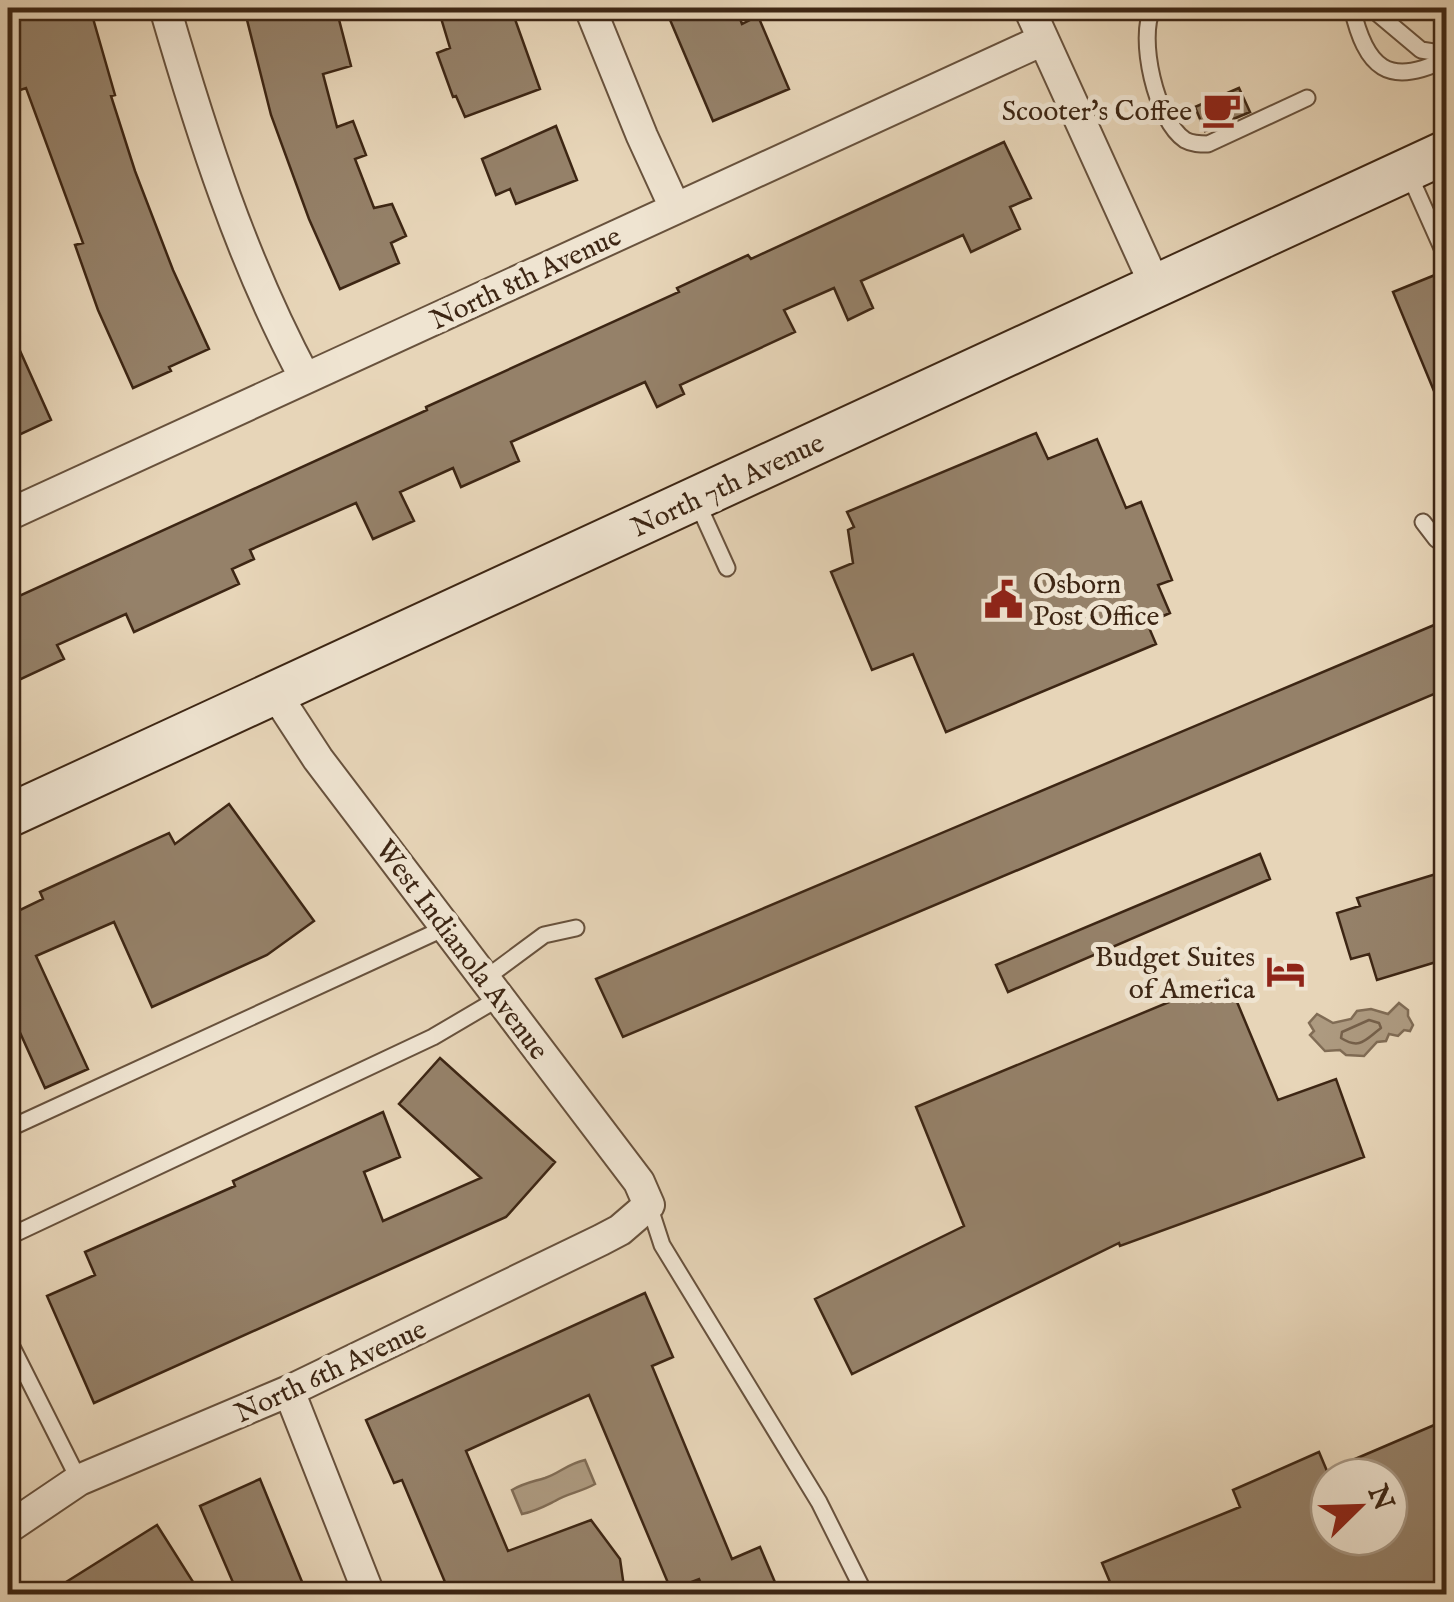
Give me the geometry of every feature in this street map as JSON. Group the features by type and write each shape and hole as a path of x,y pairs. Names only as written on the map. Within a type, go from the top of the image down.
{"main road":[{"name":"North 7th Avenue","path":"8,816 1446,152"}],"street":[{"path":"165,8 223,198 283,336 306,378"},
{"path":"590,8 675,208"},
{"path":"1041,19 1155,285"},
{"name":"North 8th Avenue","path":"8,515 675,208 1041,19"},
{"name":"West Indianola Avenue","path":"275,694 318,759 639,1182 649,1204"},
{"name":"North 6th Avenue","path":"8,1528 79,1480 289,1391 601,1240 620,1230 649,1204"},
{"path":"289,1391 369,1594"}],"lane":[{"path":"1152,8 1146,30 1150,65 1160,101 1183,139 1208,144 1308,98"},
{"path":"1352,8 1366,47 1380,67 1412,74 1446,56"},
{"path":"1371,8 1421,50 1446,56"},
{"path":"1408,170 1446,257"},
{"path":"696,498 727,568"},
{"path":"1424,522 1446,546"},
{"path":"8,1129 447,927"},
{"path":"8,1237 433,1037 494,987 544,935 576,928"},
{"path":"649,1204 662,1245 819,1502 865,1594"},
{"path":"8,1339 79,1480"}],"water":[{"path":"1399,1003 1408,1010 1413,1025 1410,1031 1404,1030 1398,1036 1389,1034 1386,1041 1377,1042 1364,1056 1325,1051 1310,1035 1314,1031 1309,1023 1317,1014 1333,1023 1351,1019 1357,1011 1371,1009 1388,1014"},
{"path":"585,1460 595,1484 522,1514 512,1490"}],"building":[{"path":"8,8 90,8 115,95 111,96 135,171 209,349 133,388 98,310 75,245 83,243 26,88 8,94 8,58 18,56"},
{"path":"244,8 336,8 351,66 323,74 337,127 353,121 366,155 355,159 374,208 392,204 406,236 391,243 399,263 340,289 309,219 271,115"},
{"path":"438,8 511,8 540,89 465,117 437,53 450,48"},
{"path":"665,8 736,8 742,24 758,16 789,89 713,121"},
{"name":"Scooter's Coffee","path":"1239,88 1250,112 1205,131 1195,107"},
{"path":"556,126 577,180 516,204 510,189 496,195 482,159"},
{"path":"1004,142 1031,198 1010,207 1020,229 971,252 963,235 861,281 873,308 848,320 834,288 784,310 795,332 680,385 684,394 657,407 645,382 511,442 519,461 461,487 453,468 400,492 414,521 373,539 356,503 250,550 254,559 232,569 239,584 134,632 126,614 57,645 64,659 8,685 8,601 427,410 426,407 679,292 677,288 748,255 751,259"},
{"path":"1435,275 1446,302 1446,420 1393,292"},
{"path":"8,324 51,420 8,440"},
{"name":"Osborn Post Office","path":"1036,433 1048,459 1097,439 1126,508 1141,502 1172,580 1158,585 1170,613 1147,623 1156,644 946,732 913,654 872,670 831,572 853,563 848,530 854,527 847,512"},
{"path":"1446,620 1446,689 623,1037 596,979"},
{"path":"229,804 314,921 267,955 152,1007 114,922 36,956 88,1069 45,1088 8,1006 8,894 16,912 43,899 40,892 169,833 175,844"},
{"path":"1260,854 1270,879 1008,992 996,965"},
{"path":"1446,871 1446,959 1377,980 1369,954 1351,959 1337,913 1360,906 1357,898"},
{"path":"1227,978 1278,1100 1336,1079 1364,1157 1120,1246 1119,1243 852,1374 815,1299 964,1226 916,1107"},
{"path":"440,1058 555,1162 506,1217 94,1403 47,1296 95,1275 85,1252 235,1186 233,1181 383,1112 400,1157 364,1172 383,1221 481,1178 399,1104"},
{"path":"645,1293 673,1357 652,1366 732,1559 760,1547 780,1594 706,1594 699,1579 671,1590 589,1395 466,1451 508,1551 591,1520 620,1559 625,1594 450,1594 402,1480 394,1483 366,1420"},
{"path":"1446,1420 1446,1594 1115,1594 1102,1563 1240,1507 1233,1490 1319,1452 1321,1457 1309,1457 1309,1557 1409,1557 1409,1457 1360,1457"},
{"path":"260,1479 307,1594 238,1594 200,1506"},
{"path":"157,1525 195,1585 180,1594 47,1594"}],"place":[{"name":"Scooter's Coffee","path":"1222,110"},
{"name":"Osborn Post Office","path":"1003,599"},
{"name":"Budget Suites of America","path":"1285,972"}]}
